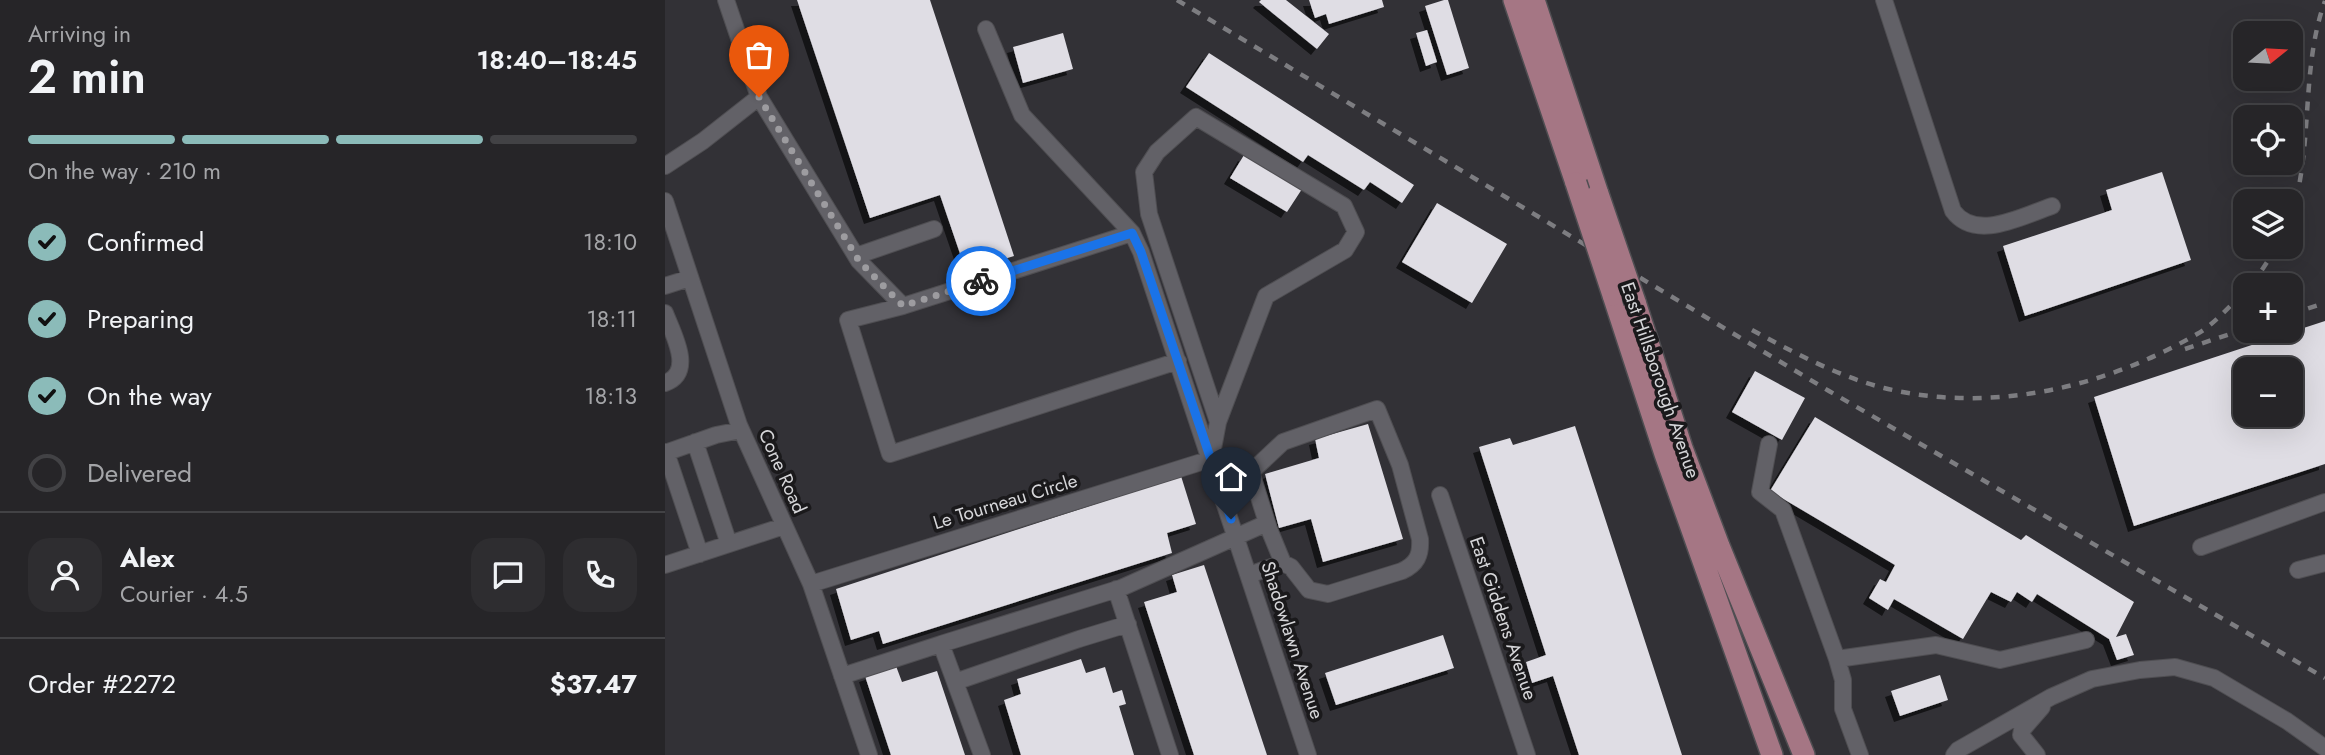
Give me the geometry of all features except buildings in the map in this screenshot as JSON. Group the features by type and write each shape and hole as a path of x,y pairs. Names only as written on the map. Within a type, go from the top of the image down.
{"main road":[{"name":"East Hillsborough Avenue","path":"1514,0 1669,467 1772,755"},
{"name":"East Hillsborough Avenue","path":"1534,0 1682,448 1804,755"}],"street":[{"path":"726,0 759,97 859,261 903,306"},
{"path":"1884,0 1953,211 1959,220 1980,227 1996,225 2052,206"},
{"name":"Shadowlawn Avenue","path":"986,29 1021,115 1132,233 1141,252 1308,755"},
{"path":"665,166 703,141 759,97"},
{"path":"1211,459 1218,422 1266,296 1345,250 1356,232 1344,206 1196,117 1157,152 1143,172 1149,214 1218,422"},
{"name":"Cone Road","path":"665,201 741,430 811,584 869,755"},
{"path":"856,256 934,229"},
{"path":"1132,233 903,306 848,320 890,454 1178,361"},
{"path":"665,286 690,278"},
{"path":"665,313 681,362 680,372 673,380 665,383"},
{"path":"1219,483 1251,472 1283,442 1377,409 1394,447 1420,539 1419,554 1413,565 1402,571 1328,594 1308,590 1291,567 1283,563 1251,472"},
{"path":"700,554 666,452 741,430"},
{"path":"695,442 729,544"},
{"path":"1769,444 1760,492 1783,510 1837,659 1843,680 1843,709 1860,755"},
{"name":"Le Tourneau Circle","path":"811,584 1211,459"},
{"name":"East Giddens Avenue","path":"1440,495 1528,755"},
{"path":"2201,547 2325,502"},
{"path":"842,676 1116,589 1267,523"},
{"path":"665,565 784,526"},
{"path":"1249,575 1283,563"},
{"path":"2298,570 2325,563"},
{"path":"1116,589 1170,755"},
{"path":"955,682 1128,624"},
{"path":"1837,659 1936,645 2000,660 2086,640"},
{"path":"941,644 982,755"},
{"path":"1954,755 1958,750 2051,697 2092,679 2175,667 2214,678 2325,748"},
{"path":"2038,755 2021,735 2022,730 2051,697"}],"railway":[{"path":"1177,0 1829,391 2325,678"},
{"path":"2298,189 2303,163 2312,54 2325,1"},
{"path":"2260,273 2269,259"},
{"path":"2303,310 2325,303"},
{"path":"1752,330 1833,370 1884,388 1924,395 2005,397 2085,382 2124,369 2204,330 2233,304"},
{"path":"2185,349 2233,333"}],"way so far":[{"path":"759,97 859,261 903,306 981,281"}],"route":[{"path":"981,281 1132,233 1141,252 1231,519"}]}
